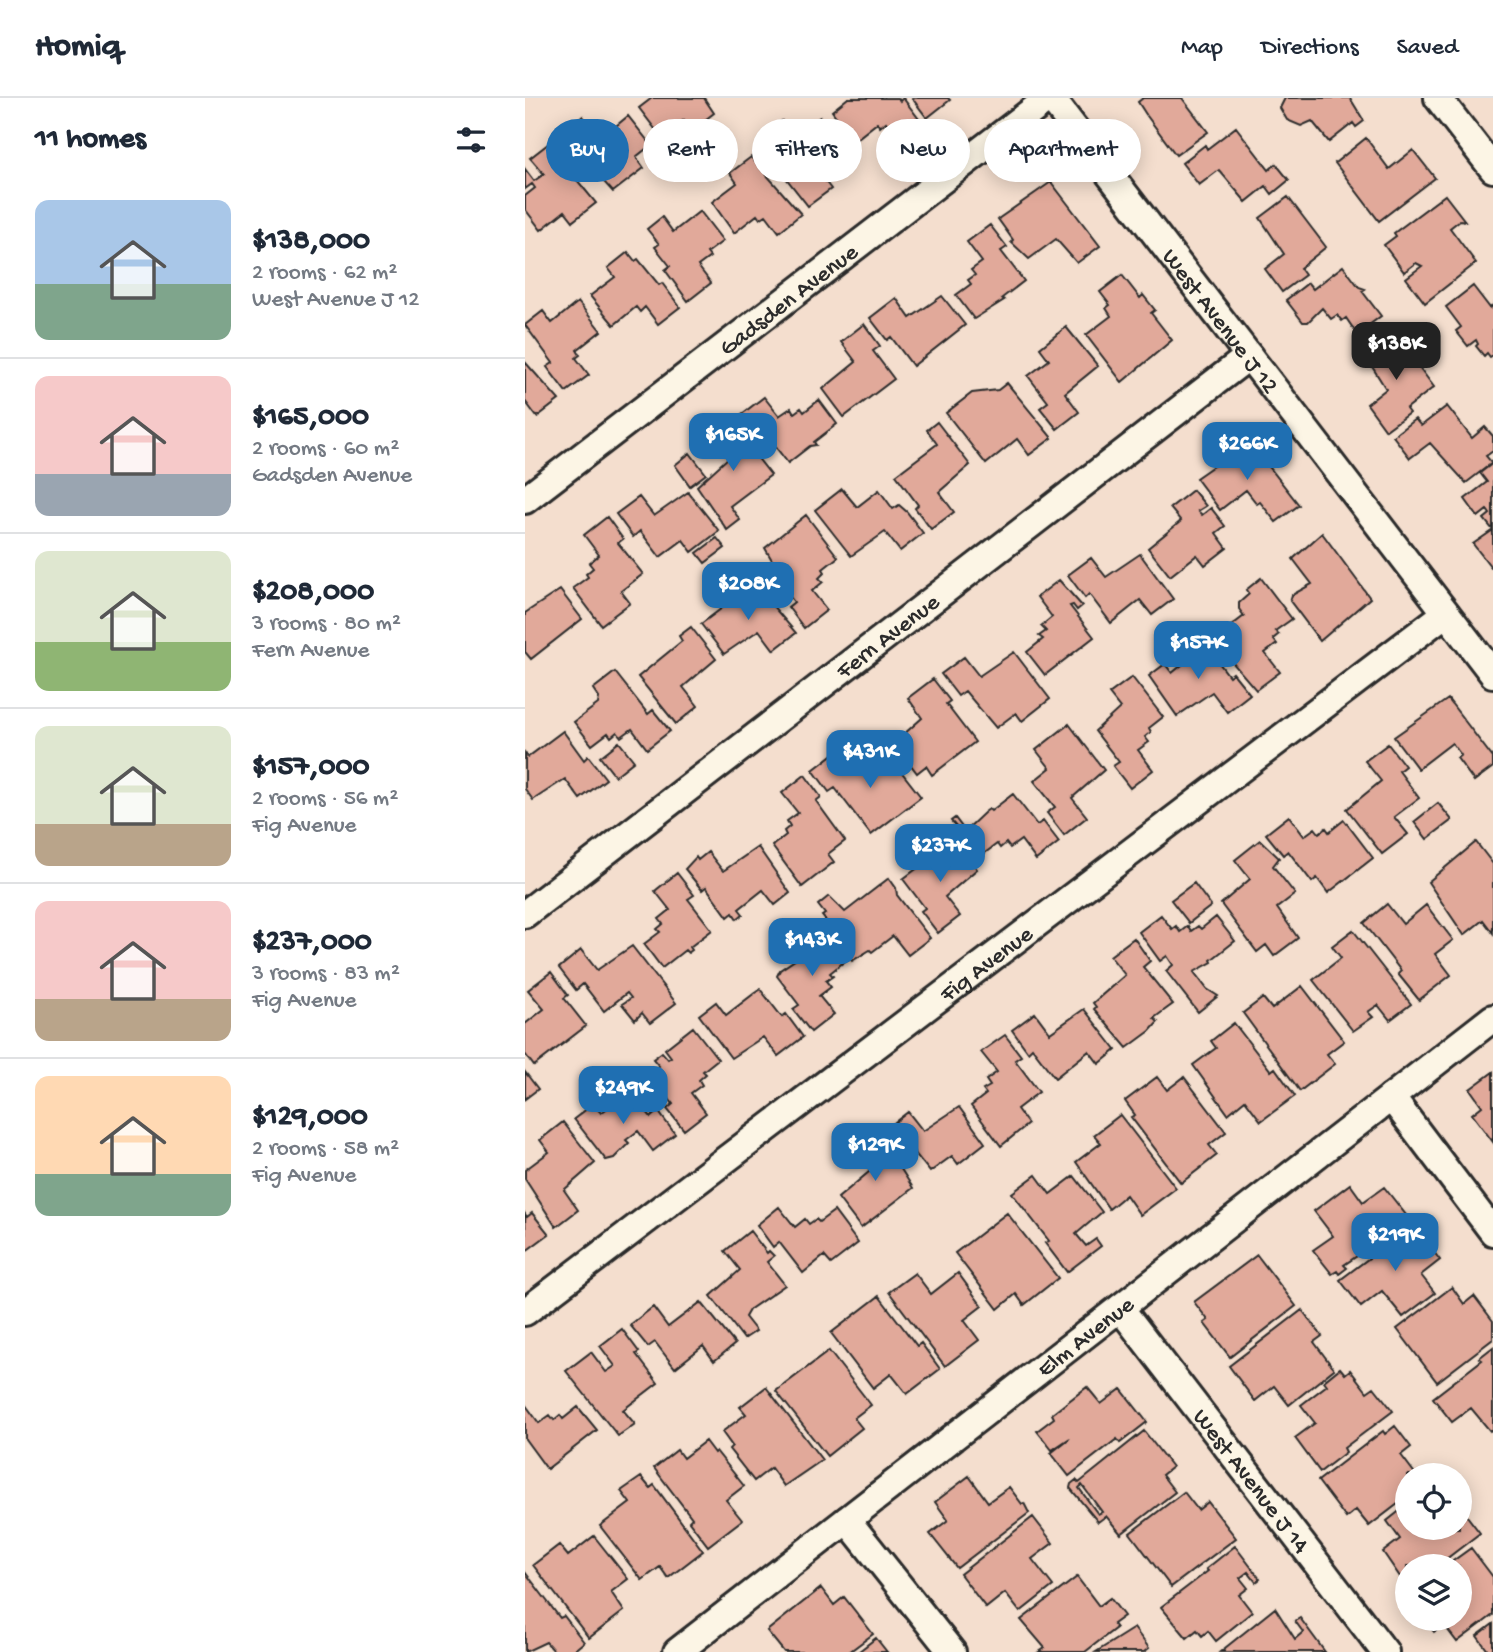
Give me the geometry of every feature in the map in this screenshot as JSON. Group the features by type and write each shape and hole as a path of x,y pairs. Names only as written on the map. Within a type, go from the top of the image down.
{"street":[{"name":"West Avenue J 12","path":"1050,98 1493,674"},
{"name":"Gadsden Avenue","path":"525,500 1050,98"},
{"path":"1438,98 1493,169"},
{"name":"Fern Avenue","path":"525,914 1249,356"},
{"name":"Fig Avenue","path":"525,1312 1446,613"},
{"name":"Elm Avenue","path":"677,1652 1493,1018"},
{"path":"1391,1097 1493,1232"},
{"name":"West Avenue J 14","path":"1120,1308 1385,1652"},
{"path":"847,1520 952,1652"}],"building":[{"path":"652,98 704,98 714,113 706,119 647,119 639,108"},
{"path":"848,98 898,98 900,101 903,98 919,119 876,119 876,124 862,135 862,119 838,119 832,111"},
{"path":"912,98 948,98 950,100 927,118"},
{"path":"1143,98 1182,98 1208,132 1176,155 1138,102"},
{"path":"1285,98 1350,98 1364,121 1356,127 1353,123 1329,142 1312,121 1301,126 1287,120 1280,108"},
{"path":"628,116 643,135 643,151 636,157 643,169 629,180 629,119 624,119"},
{"path":"1236,127 1269,170 1276,164 1289,180 1272,194 1266,186 1246,202 1219,170 1199,185 1182,163 1205,145 1207,149"},
{"path":"1366,138 1389,169 1413,150 1435,178 1379,221 1335,163"},
{"path":"546,145 546,182 579,182 596,203 573,221 565,211 541,230 525,209 525,196 535,188 532,184 525,189 525,169 534,181 544,174 530,158"},
{"path":"751,157 752,182 773,182 801,214 779,232 766,215 760,219 757,215 734,233 712,202 738,182 738,167"},
{"path":"604,182 626,182 613,192"},
{"path":"789,182 826,182 831,189 808,206"},
{"path":"1051,182 1100,246 1077,263 1056,239 1029,259 1011,242 1013,240 998,219"},
{"path":"1445,195 1465,221 1460,220 1450,228 1476,263 1425,303 1406,278 1422,266 1416,263 1404,272 1384,245 1396,236 1394,233"},
{"path":"1288,197 1326,247 1300,268 1305,275 1282,292 1265,269 1284,254 1260,218"},
{"path":"700,211 723,241 707,253 710,257 698,266 711,283 688,301 665,270 670,266 655,247 659,244 647,229 662,217 673,232"},
{"path":"990,225 1007,247 1001,251 1024,281 1002,298 1004,300 974,319 956,295 971,284 968,280 975,275 971,270 982,262 967,242"},
{"path":"628,252 635,261 638,259 659,285 662,283 680,307 658,324 645,307 640,312 636,307 614,325 590,296 615,277 608,268"},
{"path":"1343,266 1359,287 1365,289 1362,291 1381,316 1357,334 1346,318 1342,321 1337,315 1331,319 1322,308 1308,322 1303,322 1286,300 1308,283 1313,289"},
{"path":"1122,275 1140,298 1143,295 1155,310 1151,313 1172,340 1122,382 1086,335 1111,316 1106,308 1110,305 1100,292"},
{"path":"1473,286 1490,308 1493,305 1493,355 1490,357 1487,353 1484,356 1476,346 1476,340 1468,346 1456,331 1461,327 1446,307"},
{"path":"942,296 965,325 913,366 891,337 887,340 870,318 896,298 910,318"},
{"path":"578,302 601,331 577,350 580,355 576,358 589,375 566,392 547,367 553,363 525,325 543,311 552,323"},
{"path":"864,324 880,346 873,351 894,379 844,417 823,389 856,362 841,342"},
{"path":"1066,327 1098,366 1065,393 1079,412 1057,429 1040,408 1048,402 1028,376 1049,360 1040,348"},
{"path":"1395,335 1434,387 1406,409 1409,413 1386,430 1367,404 1386,389 1366,357 1374,347 1378,348 1376,345 1381,341 1383,344"},
{"path":"525,362 559,400 537,417 525,401"},
{"path":"1007,383 1052,438 1029,455 1017,439 986,464 946,413 972,393 998,390"},
{"path":"764,397 779,416 791,408 794,413 801,408 804,412 819,400 837,424 814,442 816,445 810,446 788,463 764,432 759,436 742,414"},
{"path":"1447,406 1472,438 1485,427 1493,436 1493,451 1486,456 1492,463 1466,483 1430,443 1410,458 1393,436 1415,419 1421,426"},
{"path":"740,418 757,440 753,443 757,449 753,452 771,475 730,506 740,520 727,530 697,486 728,458 713,439"},
{"path":"937,422 970,465 939,492 954,512 931,529 915,508 918,505 896,475 937,444 927,430"},
{"path":"1249,441 1299,505 1276,522 1246,490 1220,510 1196,478"},
{"path":"690,453 706,474 690,486 675,465"},
{"path":"1493,463 1493,530 1484,519 1490,514 1487,510 1478,517 1465,499 1487,482 1480,473"},
{"path":"842,489 857,507 879,490 893,509 899,505 907,512 923,533 900,551 885,532 851,556 815,510"},
{"path":"1193,490 1206,506 1198,511 1202,515 1211,508 1225,526 1216,533 1227,548 1205,565 1197,555 1170,576 1148,548 1181,521 1170,508"},
{"path":"688,492 719,531 692,552 683,540 660,557 640,531 633,537 616,514 639,497 654,516"},
{"path":"806,515 838,557 823,569 825,572 819,578 823,582 812,591 827,610 804,628 788,607 794,602 770,572 776,567 765,548"},
{"path":"607,517 623,539 618,543 643,574 621,591 630,603 601,625 573,588 588,577 586,574 593,568 589,563 599,555 584,535"},
{"path":"1493,530 1493,566 1491,567 1473,544"},
{"path":"1322,533 1370,598 1320,641 1290,601 1292,595 1312,584 1293,559"},
{"path":"717,538 725,548 705,563 697,553"},
{"path":"1140,554 1173,599 1152,615 1140,600 1111,623 1089,594 1085,598 1068,575 1091,558 1106,577"},
{"path":"1261,578 1292,619 1275,631 1279,634 1273,639 1277,644 1265,653 1280,672 1256,690 1213,640 1244,616 1239,609 1239,603 1249,594 1246,590"},
{"path":"1059,580 1082,606 1077,610 1073,605 1070,606 1094,637 1045,675 1027,652 1043,639 1039,636 1046,631 1041,626 1052,617 1037,597"},
{"path":"754,584 796,633 774,650 759,630 724,654 701,624"},
{"path":"560,590 582,619 531,659 525,652 525,613"},
{"path":"691,627 716,659 683,687 698,706 676,724 638,677 682,641 679,636"},
{"path":"1198,635 1229,676 1233,673 1250,694 1227,712 1212,692 1177,716 1149,676 1165,664 1172,673 1193,656 1185,645"},
{"path":"1014,652 1050,699 1022,721 1016,713 996,728 965,691 958,696 941,674 964,657 979,676"},
{"path":"615,672 648,714 653,710 670,731 647,749 632,729 621,737 617,732 611,737 608,733 592,745 574,722 598,704 599,698 593,689"},
{"path":"1132,677 1163,717 1149,728 1151,732 1145,737 1149,742 1138,750 1153,770 1130,788 1113,766 1119,762 1095,731 1120,708 1109,694"},
{"path":"933,679 950,701 946,704 975,742 932,775 926,766 917,773 894,743 922,718 908,698"},
{"path":"1448,699 1493,758 1493,767 1474,781 1457,758 1461,755 1452,743 1418,769 1394,737"},
{"path":"1069,724 1104,770 1072,798 1087,817 1064,835 1047,813 1055,807 1034,781 1050,768 1036,750"},
{"path":"563,731 584,760 588,756 606,779 580,799 565,779 533,800 525,789 525,753 528,757"},
{"path":"619,742 634,761 615,776 600,757"},
{"path":"1388,744 1405,766 1399,771 1419,798 1394,817 1408,834 1382,854 1347,809 1381,781 1365,761"},
{"path":"835,753 850,772 861,764 865,769 871,764 874,767 889,756 921,797 871,835 835,788 829,792 813,770"},
{"path":"805,775 821,797 816,801 845,841 828,854 834,862 802,887 772,846 786,835 784,831 790,826 787,821 798,813 782,793"},
{"path":"1013,794 1037,825 1043,821 1059,842 1036,860 1021,840 1010,848 1006,843 1000,848 997,844 981,856 951,821 955,818 965,831 985,812 989,809 991,811"},
{"path":"1438,803 1452,820 1427,839 1414,822"},
{"path":"1289,816 1304,836 1315,828 1319,833 1326,828 1329,832 1344,820 1373,858 1328,893 1317,878 1312,882 1288,851 1283,855 1266,834"},
{"path":"955,840 977,869 945,897 960,916 938,933 921,911 925,908 903,879"},
{"path":"1260,840 1279,858 1273,866 1295,894 1277,908 1298,938 1274,956 1266,945 1257,952 1221,904 1250,879 1235,860"},
{"path":"1476,842 1493,864 1493,933 1483,920 1464,935 1428,882"},
{"path":"758,847 790,893 775,905 763,890 739,909 743,914 737,919 733,913 728,917 706,887 702,890 685,869 696,857 698,860 708,852 723,871"},
{"path":"677,873 694,895 688,899 712,930 690,947 692,950 688,953 685,950 662,968 644,944 660,932 657,929 663,924 659,919 670,910 655,891"},
{"path":"889,878 897,895 930,938 908,955 893,936 872,952 870,950 852,961 843,950 847,947 822,916 825,914 818,905 829,896 845,912"},
{"path":"1194,883 1211,906 1189,923 1171,900"},
{"path":"1387,904 1403,924 1426,905 1453,940 1435,954 1451,975 1419,1000 1398,974 1401,971 1364,923"},
{"path":"1161,915 1172,929 1176,926 1180,932 1188,926 1191,931 1198,926 1201,929 1216,917 1235,941 1211,960 1212,962 1194,972 1207,989 1218,996 1198,1012 1166,971 1173,965 1167,956 1160,961 1139,932"},
{"path":"818,927 845,961 830,973 833,976 826,981 831,987 819,996 834,1014 811,1032 793,1009 799,1005 777,976 780,970 808,951 799,941"},
{"path":"1353,930 1411,1004 1390,1020 1378,1005 1368,1012 1373,1017 1353,1031 1313,980 1341,958 1332,946"},
{"path":"1134,938 1150,961 1143,967 1173,1004 1154,1018 1158,1022 1150,1031 1127,1048 1094,1009 1096,1007 1093,1003 1125,975 1110,956"},
{"path":"632,946 676,1003 650,1023 642,1013 635,1020 622,1004 631,998 627,993 604,1011 583,984 576,990 559,968 581,950 597,970"},
{"path":"551,972 568,995 564,998 586,1026 534,1066 525,1054 525,1024 544,1009 528,990"},
{"path":"1302,986 1344,1041 1327,1054 1335,1064 1300,1091 1243,1013 1263,998 1272,1009"},
{"path":"760,989 782,1017 786,1014 803,1037 778,1056 763,1037 731,1058 699,1015 716,1002 726,1015"},
{"path":"1084,1009 1116,1050 1099,1064 1089,1051 1055,1078 1032,1048 1028,1052 1012,1030 1035,1013 1050,1033"},
{"path":"1234,1023 1271,1071 1275,1068 1295,1096 1261,1121 1245,1100 1228,1114 1193,1065 1216,1048 1211,1041"},
{"path":"693,1027 718,1059 703,1071 706,1074 699,1080 702,1085 691,1093 706,1113 684,1130 667,1109 673,1104 649,1073 659,1066 653,1059 662,1052 668,1059 671,1057 665,1049"},
{"path":"1005,1035 1021,1056 1015,1060 1039,1092 1017,1109 1028,1124 1001,1146 971,1106 986,1094 983,1090 990,1086 986,1080 997,1072 981,1052"},
{"path":"525,1072 538,1089 525,1099"},
{"path":"1493,1072 1493,1142 1472,1114 1482,1106 1470,1089"},
{"path":"1157,1077 1167,1090 1184,1077 1226,1132 1209,1145 1217,1155 1181,1183 1131,1117 1135,1115 1125,1101"},
{"path":"630,1091 651,1117 658,1111 675,1134 653,1151 638,1131 626,1140 629,1143 614,1158 606,1160 574,1119 593,1104 601,1113"},
{"path":"959,1107 985,1143 958,1164 952,1156 930,1172 909,1146 903,1151 886,1129 908,1112 923,1131"},
{"path":"1120,1115 1176,1188 1140,1215 1126,1195 1109,1209 1076,1162 1101,1143 1094,1135"},
{"path":"563,1122 595,1163 564,1190 578,1210 556,1227 525,1179 525,1170 549,1152 540,1140"},
{"path":"878,1133 913,1188 861,1228 838,1198 870,1171 855,1151"},
{"path":"1036,1175 1050,1194 1074,1176 1102,1212 1076,1234 1086,1246 1096,1239 1101,1246 1067,1272 1045,1243 1049,1241 1012,1193"},
{"path":"1350,1184 1363,1202 1384,1187 1410,1220 1344,1265 1347,1268 1339,1274 1337,1271 1332,1274 1313,1250 1333,1236 1314,1211"},
{"path":"779,1207 795,1227 805,1219 809,1224 816,1219 819,1222 834,1211 858,1243 831,1264 824,1256 803,1273 779,1242 773,1247 757,1225"},
{"path":"532,1213 549,1234 526,1251 525,1214 527,1217"},
{"path":"1007,1213 1058,1278 1024,1305 1016,1294 998,1309 955,1253"},
{"path":"1413,1225 1440,1260 1421,1275 1435,1293 1403,1317 1382,1291 1361,1307 1340,1280"},
{"path":"750,1231 767,1253 769,1251 774,1256 767,1262 785,1285 749,1310 745,1317 756,1331 744,1339 711,1296 740,1270 725,1251"},
{"path":"1257,1255 1296,1306 1230,1357 1204,1323 1208,1320 1194,1302"},
{"path":"915,1273 931,1294 958,1273 982,1306 964,1320 979,1340 945,1366 889,1292"},
{"path":"1452,1287 1464,1304 1474,1296 1493,1321 1493,1339 1437,1382 1397,1329"},
{"path":"879,1296 917,1346 921,1343 940,1369 907,1394 891,1374 873,1388 831,1333"},
{"path":"701,1302 735,1344 714,1361 703,1346 675,1368 655,1342 648,1347 630,1325 653,1307 668,1327"},
{"path":"1302,1310 1322,1336 1314,1342 1334,1369 1289,1405 1274,1386 1255,1401 1229,1366"},
{"path":"622,1329 639,1352 636,1354 658,1383 623,1410 635,1424 618,1436 566,1371 591,1352 606,1372 615,1366 600,1346"},
{"path":"1493,1347 1493,1429 1490,1431 1471,1408 1452,1422 1433,1398 1482,1360 1479,1358"},
{"path":"829,1351 871,1405 854,1418 862,1428 827,1456 776,1391"},
{"path":"1340,1368 1345,1374 1350,1370 1367,1392 1374,1387 1393,1411 1344,1448 1346,1452 1320,1472 1295,1438 1315,1423 1301,1405 1327,1385 1324,1381"},
{"path":"766,1387 822,1460 784,1486 771,1468 754,1481 729,1449 732,1446 722,1432 746,1414 740,1407"},
{"path":"1087,1387 1101,1404 1121,1389 1147,1422 1120,1443 1117,1439 1069,1476 1051,1453 1070,1438 1052,1450 1037,1431 1054,1418 1052,1414"},
{"path":"525,1404 539,1423 550,1415 554,1420 560,1415 563,1419 578,1407 597,1430 547,1469 525,1439"},
{"path":"1395,1426 1411,1447 1401,1455 1407,1463 1395,1463 1395,1506 1369,1526 1356,1510 1346,1518 1318,1481 1383,1431 1385,1434"},
{"path":"1144,1431 1172,1467 1162,1475 1175,1492 1121,1534 1106,1516 1098,1522 1070,1488 1076,1480 1079,1483","holes":["1082,1485 1102,1512 1098,1514 1079,1488"]},
{"path":"705,1441 744,1486 726,1500 742,1520 708,1546 689,1521 692,1518 654,1468 677,1450 683,1458"},
{"path":"969,1476 988,1502 1009,1487 1022,1504 1024,1503 1029,1513 957,1568 930,1534 948,1520 935,1502"},
{"path":"641,1477 650,1488 654,1485 703,1551 668,1578 660,1567 642,1580 600,1526 630,1503 621,1491"},
{"path":"1184,1492 1198,1510 1208,1502 1236,1538 1171,1587 1130,1533"},
{"path":"1395,1515 1395,1532 1387,1521"},
{"path":"1033,1517 1053,1543 1032,1559 1053,1586 1020,1612 1005,1593 986,1608 960,1574"},
{"path":"1472,1523 1480,1533 1472,1539"},
{"path":"594,1536 628,1579 611,1592 624,1611 589,1638 533,1565 559,1545 568,1556"},
{"path":"1399,1540 1471,1540 1453,1554 1395,1554 1395,1570 1383,1552"},
{"path":"1235,1546 1260,1579 1256,1582 1248,1572 1240,1578 1248,1588 1239,1595 1252,1612 1216,1641 1208,1631 1202,1636 1197,1630 1187,1638 1161,1607 1208,1571 1206,1569"},
{"path":"1471,1548 1493,1577 1493,1615 1472,1631 1472,1554 1463,1554"},
{"path":"525,1572 560,1618 564,1616 584,1642 572,1652 555,1652 546,1642 525,1652"},
{"path":"1077,1577 1099,1606 1110,1598 1124,1616 1113,1624 1116,1628 1085,1652 1039,1652 1045,1648 1021,1620"},
{"path":"821,1588 834,1605 844,1597 873,1634 849,1652 784,1652 767,1631"},
{"path":"1275,1608 1295,1639 1303,1632 1295,1621 1300,1618 1325,1652 1220,1652"},
{"path":"1493,1624 1493,1652 1489,1652 1477,1636"},
{"path":"1134,1628 1149,1648 1144,1652 1096,1652"},
{"path":"1449,1631 1472,1631 1457,1642"},
{"path":"876,1638 887,1652 858,1652"}]}
